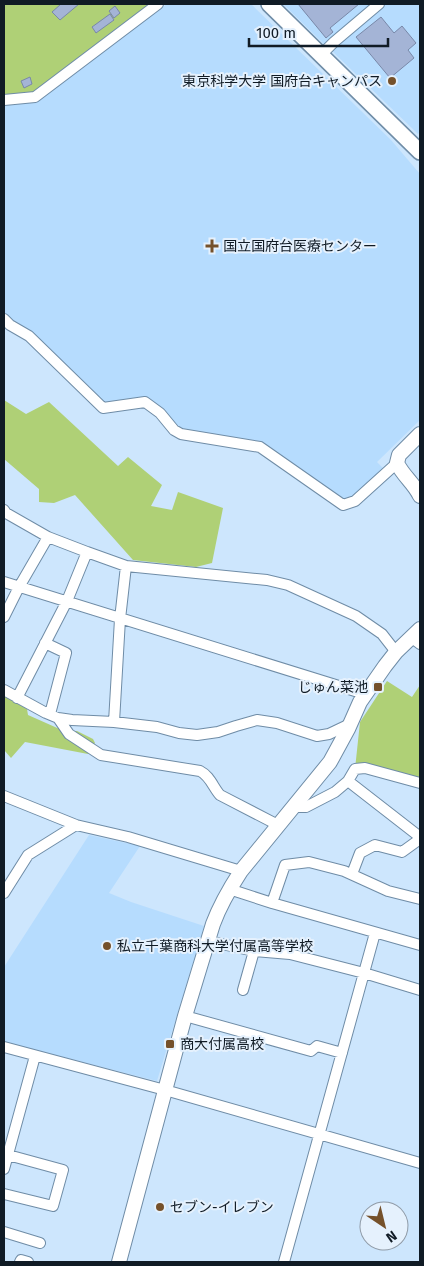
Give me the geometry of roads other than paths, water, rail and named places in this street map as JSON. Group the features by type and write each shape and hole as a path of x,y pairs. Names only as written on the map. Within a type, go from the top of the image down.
{"main road":[{"path":"269,4 420,152"}],"street":[{"path":"4,100 35,97 158,4"},
{"path":"321,55 379,4"},
{"path":"4,319 10,325 29,336 103,408 145,402 160,413 174,430 181,434 260,447 342,505 355,501 397,463"},
{"path":"420,434 399,455 397,463 399,469 420,496"},
{"path":"5,513 48,537 126,566 267,580 288,585 356,616 382,634 396,652"},
{"path":"4,617 48,537"},
{"path":"17,698 67,601 87,552"},
{"path":"114,722 120,618 126,566"},
{"path":"4,582 355,691"},
{"path":"119,1262 185,1016 217,913 242,871 330,762 364,694 396,652 417,637"},
{"path":"45,643 66,653 54,716"},
{"path":"4,690 54,716 72,720 157,727 179,733 198,735 218,732 257,720 277,723 317,736 329,734 350,724"},
{"path":"54,716 69,734 101,755 200,771 206,774 220,795 278,826"},
{"path":"294,807 306,807 335,792 348,781 355,769 365,768 420,783"},
{"path":"348,781 420,838 402,852 375,845 360,853 352,874"},
{"path":"4,796 76,825 128,836 242,871"},
{"path":"4,893 28,854 76,825"},
{"path":"272,903 285,865 309,862 344,871 388,891 420,899"},
{"path":"230,889 272,903 420,945"},
{"path":"284,1262 375,933"},
{"path":"208,941 254,951 290,954 420,990"},
{"path":"243,990 254,951"},
{"path":"185,1016 311,1051 317,1046 342,1053"},
{"path":"4,1048 165,1090 420,1163"},
{"path":"4,1169 35,1056"},
{"path":"4,1194 53,1206 63,1170 8,1155"},
{"path":"4,1232 40,1243"},
{"path":"20,1262 21,1260 28,1262"}],"place":[{"name":"東京科学大学 国府台キャンパス","path":"392,81"},
{"name":"国立国府台医療センター","path":"212,246"},
{"name":"じゅん菜池","path":"378,687"},
{"name":"私立千葉商科大学付属高等学校","path":"107,946"},
{"name":"商大付属高校","path":"170,1044"},
{"name":"セブン-イレブン","path":"160,1207"}]}
